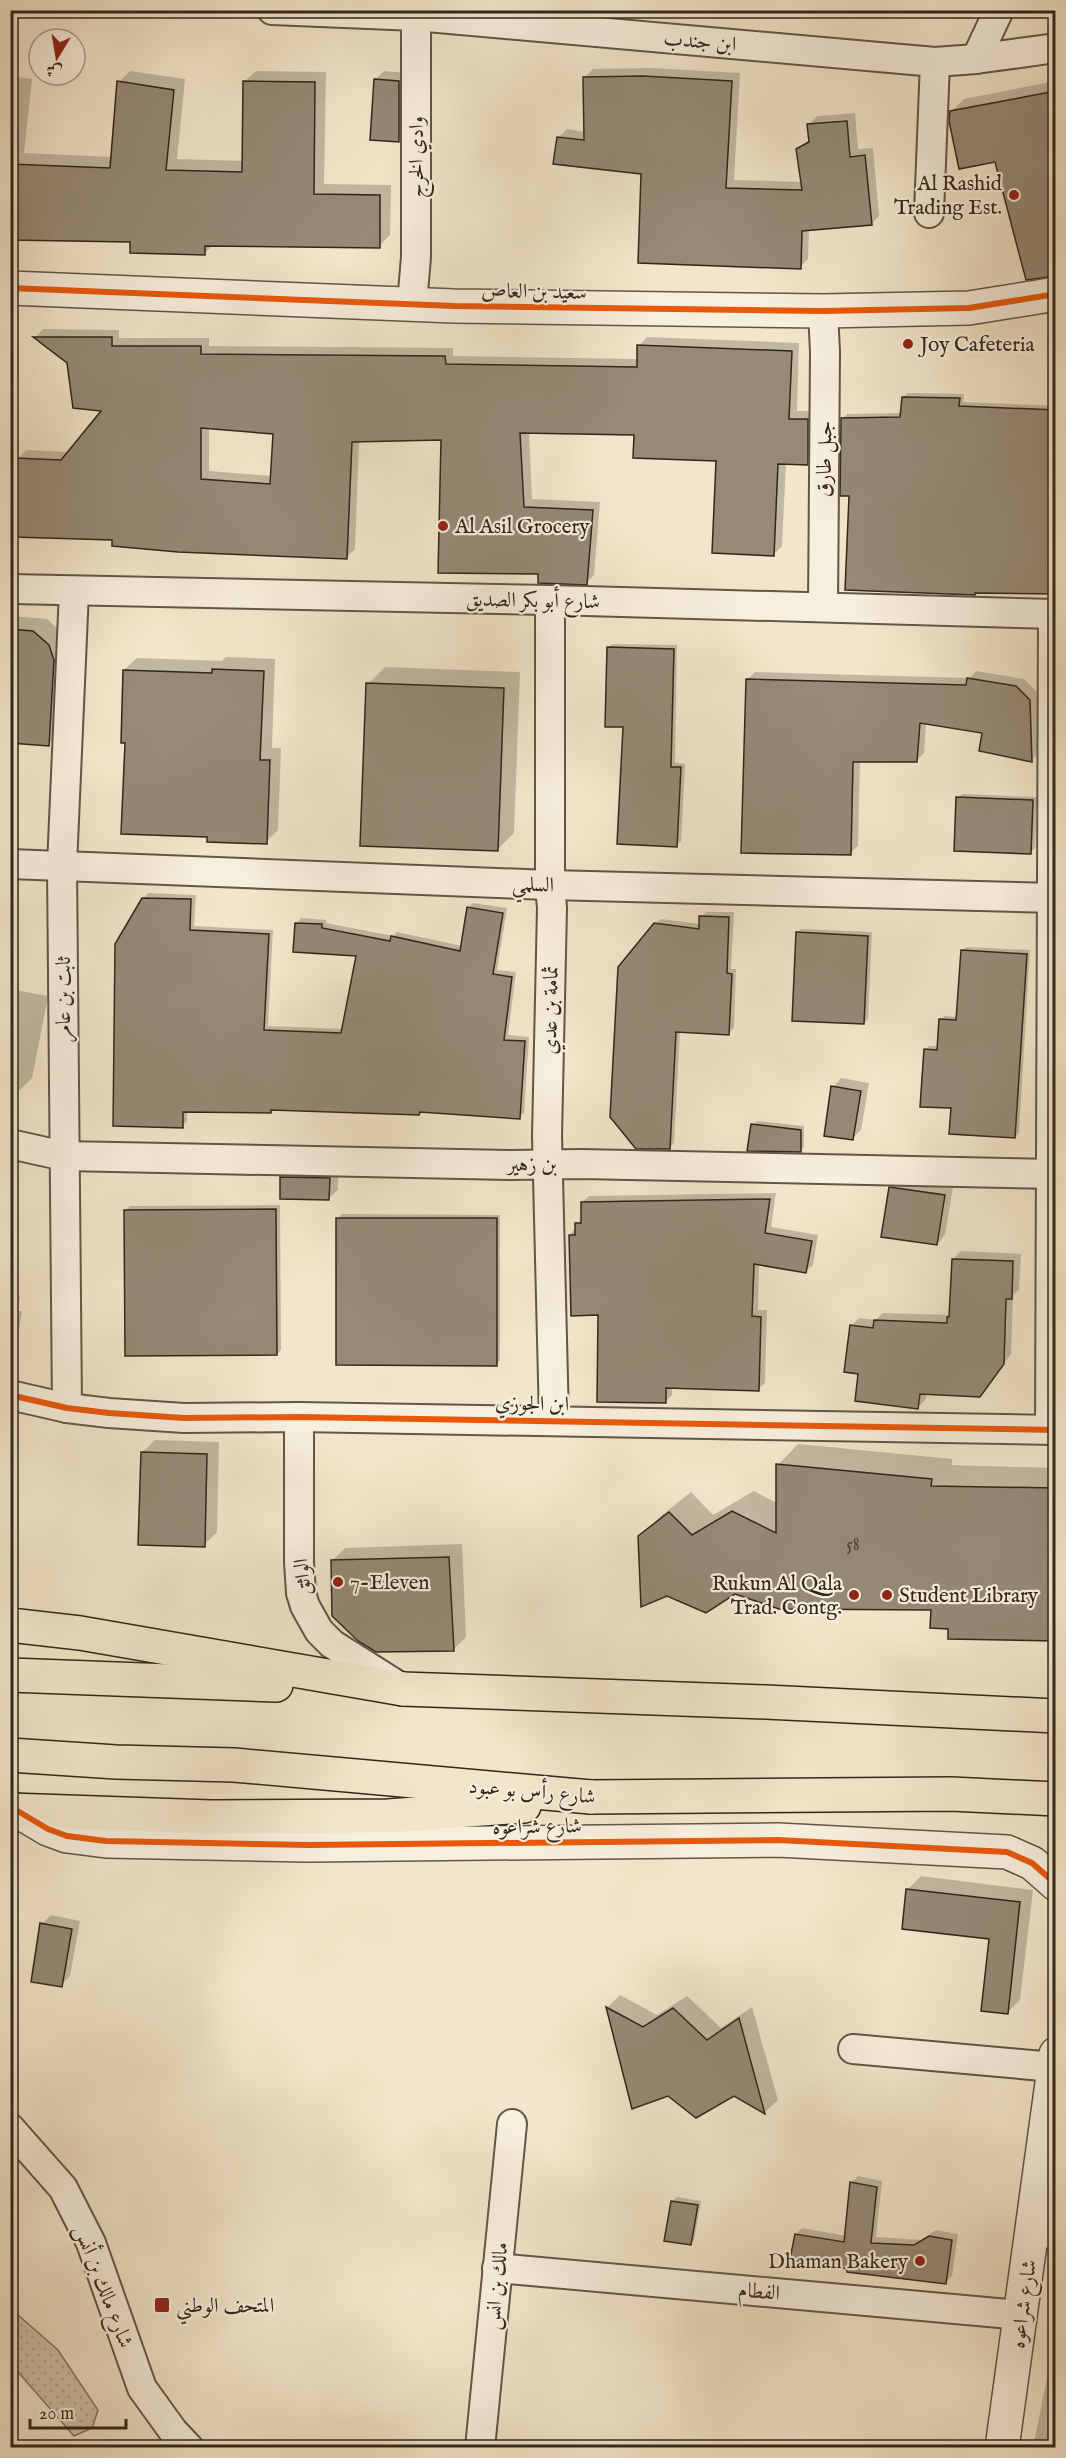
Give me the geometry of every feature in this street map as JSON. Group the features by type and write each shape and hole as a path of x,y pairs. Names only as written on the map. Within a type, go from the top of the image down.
{"main road":[{"path":"10,1625 80,1633 404,1689"},
{"path":"10,1676 766,1702 1056,1716"},
{"name":"شارع رأس بو عبود","path":"10,1755 116,1762 234,1765 591,1797 951,1794 1056,1799"},
{"path":"14,1810 211,1817 388,1816 490,1810 591,1797"}],"street":[{"name":"ابن جندب","path":"272,10 416,13 935,62 1056,48"},
{"path":"976,59 999,10"},
{"name":"وادي الخرج","path":"412,304 416,257 416,13"},
{"path":"929,213 935,62"},
{"name":"سعيد بن العاص","path":"10,288 412,304 823,311 969,308 1056,294"},
{"name":"جبل طارق","path":"823,311 825,352 823,607"},
{"name":"شارع أبو بكر الصديق","path":"10,590 550,600 1054,614"},
{"name":"ثابت بن عامر","path":"67,1408 62,866 74,591"},
{"name":"ثمامة بن عدي","path":"550,600 550,885 552,908 548,1165 554,1420"},
{"path":"1053,1430 1054,614"},
{"name":"السلمي","path":"10,864 550,885 1054,898"},
{"name":"بن زهير","path":"10,1144 64,1156 1053,1174"},
{"name":"ابن الجوزي","path":"10,1395 67,1408 184,1418 554,1420 1053,1430"},
{"name":"الواثق","path":"299,1417 300,1575 305,1606 319,1631 332,1644 404,1689"},
{"name":"شارع شراعوه","path":"14,1810 48,1829 68,1836 106,1841 321,1845 778,1840 1007,1852 1032,1863 1056,1884"},
{"path":"1007,1852 1056,1856"},
{"path":"853,2049 1055,2060"},
{"name":"شارع شراعوه","path":"1002,2448 1021,2315 1044,2233 1055,2060"},
{"name":"مالك بن انس","path":"480,2448 512,2124"},
{"name":"شارع مالك بن أنس","path":"10,2128 63,2188 91,2243 142,2388 172,2431 189,2448"},
{"name":"الفطام","path":"497,2268 1021,2315"}],"shaded area":[{"path":"10,2308 58,2350 98,2410 92,2428 74,2436 11,2364"}],"building":[{"path":"643,76 732,81 726,188 802,190 796,149 809,142 807,124 847,121 850,157 865,155 872,225 802,231 801,269 638,263 641,174 553,164 557,137 584,140 583,77"},
{"path":"374,79 399,81 399,142 370,140"},
{"path":"117,81 174,90 166,170 242,172 243,81 315,82 314,194 380,195 380,248 205,246 205,255 130,253 130,242 10,240 10,164 110,168"},
{"path":"1056,91 1056,276 1026,280 995,162 959,169 949,121 950,111"},
{"path":"33,337 112,337 112,346 201,346 201,354 445,356 446,364 637,367 637,345 792,351 789,419 808,419 808,465 778,464 774,556 712,553 716,461 633,458 634,435 520,433 524,507 593,510 587,585 538,583 538,574 438,573 441,440 352,442 347,559 178,552 112,546 112,540 13,537 16,458 61,460 101,411 73,408 67,363","holes":["201,428 273,434 270,484 201,479"]},
{"path":"902,397 960,398 959,406 1056,410 1056,594 975,593 975,595 845,590 849,496 840,496 841,418 900,417"},
{"path":"10,629 33,631 49,645 54,660 49,746 10,743"},
{"path":"607,647 674,649 671,767 681,767 677,847 617,844 623,727 605,727"},
{"path":"212,669 264,671 260,760 270,760 267,844 207,842 207,837 121,834 125,743 121,743 123,670 212,673"},
{"path":"967,678 1016,686 1030,700 1032,762 979,751 982,733 920,723 917,762 853,762 851,855 741,853 746,679 966,685"},
{"path":"366,683 504,688 498,851 360,846"},
{"path":"956,797 1033,800 1031,854 954,851"},
{"path":"142,898 191,899 190,930 269,934 264,1030 341,1033 356,956 293,952 295,923 322,924 322,928 390,941 391,936 460,951 467,907 503,913 493,974 512,977 504,1040 525,1041 520,1119 420,1112 419,1115 271,1110 271,1113 183,1112 183,1128 113,1126 115,944"},
{"path":"699,916 729,917 727,973 732,974 729,1035 676,1032 670,1149 636,1149 610,1117 618,967 654,923 699,929"},
{"path":"796,932 868,936 864,1024 792,1021"},
{"path":"961,950 1027,954 1015,1138 949,1134 951,1108 920,1107 924,1049 937,1050 939,1019 956,1020"},
{"path":"831,1086 861,1091 853,1140 824,1136"},
{"path":"751,1124 801,1130 801,1152 747,1151"},
{"path":"280,1177 330,1178 329,1200 280,1199"},
{"path":"889,1187 945,1195 937,1245 881,1237"},
{"path":"770,1199 765,1233 812,1241 806,1273 754,1264 752,1316 761,1317 759,1391 666,1388 666,1403 597,1402 598,1315 571,1316 569,1235 575,1235 575,1223 581,1223 581,1202"},
{"path":"276,1209 277,1355 125,1356 124,1210"},
{"path":"336,1218 497,1218 497,1366 336,1365"},
{"path":"952,1259 1013,1261 1012,1299 1006,1299 1004,1364 980,1397 920,1394 918,1409 855,1401 858,1374 844,1372 850,1325 873,1328 874,1320 947,1323"},
{"path":"141,1452 207,1454 205,1547 138,1545"},
{"path":"776,1464 932,1479 931,1486 1056,1488 1056,1641 948,1639 948,1629 930,1628 931,1610 779,1609 735,1594 706,1613 667,1596 641,1607 638,1536 669,1512 692,1535 732,1511 776,1533"},
{"path":"449,1557 454,1651 376,1652 358,1641 332,1616 331,1560"},
{"path":"906,1889 1020,1902 1008,2014 981,2011 989,1939 902,1929"},
{"path":"40,1923 72,1929 62,1987 31,1982"},
{"path":"606,2007 643,2027 673,2008 707,2040 739,2018 765,2114 734,2096 696,2118 668,2096 632,2109"},
{"path":"850,2182 877,2187 871,2243 914,2245 929,2236 952,2240 946,2284 847,2272 847,2269 790,2259 795,2234 844,2242"},
{"path":"671,2201 698,2205 691,2245 664,2241"}],"cycle path":[{"path":"10,288 454,306 823,311 969,308 1056,294"},
{"path":"10,1395 67,1408 184,1418 299,1417 1056,1430"},
{"path":"16,1810 48,1829 67,1836 106,1841 309,1845 778,1840 1007,1852 1032,1863 1056,1884"}],"place":[{"name":"Al Rashid Trading Est.","path":"1014,195"},
{"name":"Joy Cafeteria","path":"908,344"},
{"name":"Al Asil Grocery","path":"443,526"},
{"name":"7-Eleven","path":"338,1582"},
{"name":"Rukun Al Qala Trad. Contg.","path":"854,1595"},
{"name":"Student Library","path":"887,1595"},
{"name":"Dhaman Bakery","path":"920,2261"},
{"name":"المتحف الوطني","path":"162,2305"}]}
